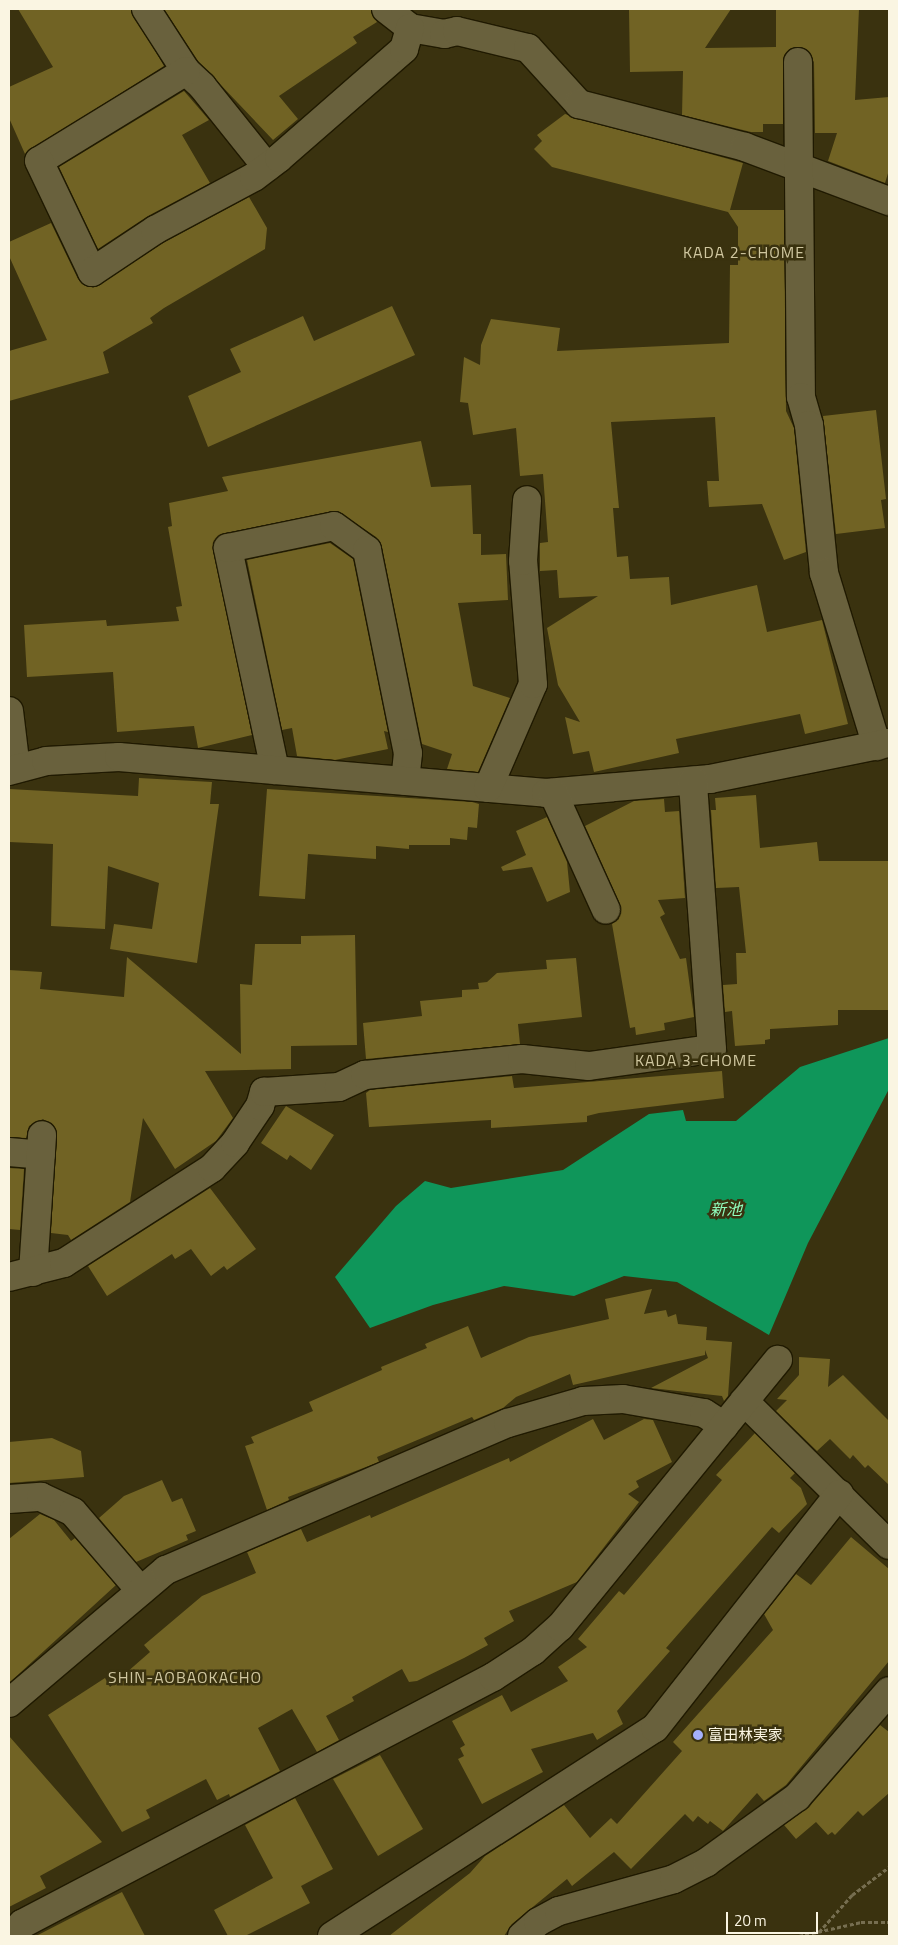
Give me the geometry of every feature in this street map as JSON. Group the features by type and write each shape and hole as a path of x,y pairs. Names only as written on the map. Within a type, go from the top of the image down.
{"street":[{"path":"146,9 186,71 202,86 268,167"},
{"path":"386,9 410,28 444,34 457,31 528,48 579,104 744,147 889,201"},
{"path":"186,71 39,162 92,272 154,230 268,167 404,49 410,28"},
{"path":"9,711 12,770 46,761 119,756 553,793 693,781 761,771 883,745 824,573 809,425 801,397 798,62"},
{"path":"488,788 533,684 523,561 527,500"},
{"path":"275,770 228,548 334,526 367,550 408,753 405,781"},
{"path":"9,1152 42,1145 21,1275 64,1263 212,1168 240,1136 260,1106 264,1092 339,1087 366,1075 522,1059 589,1066 712,1049 693,781"},
{"path":"553,793 606,910"},
{"path":"12,1936 22,1924 494,1677 533,1651 560,1627 778,1360"},
{"path":"9,1703 166,1570 548,1408 582,1401 623,1399 704,1413 724,1426"},
{"path":"744,1402 889,1545"},
{"path":"332,1936 656,1728 839,1494"},
{"path":"9,1499 41,1497 74,1512 141,1590"},
{"path":"522,1936 538,1922 559,1911 674,1879 707,1862 797,1797 889,1691"}],"path":[{"path":"819,1932 852,1895 889,1866"},
{"path":"799,1936 862,1922 889,1922"}],"water":[{"name":"新池","path":"889,1038 889,1089 808,1243 769,1335 677,1282 624,1276 574,1296 504,1286 433,1305 370,1328 335,1277 396,1206 425,1181 451,1188 563,1170 649,1114 683,1110 686,1121 736,1121 800,1067"}],"building":[{"path":"18,9 131,9 164,66 25,154 9,118 9,87 53,67"},
{"path":"164,9 371,9 377,22 353,37 357,43 279,96 298,119 273,140 198,61"},
{"path":"629,9 731,9 705,48 776,47 776,9 859,9 855,100 889,97 889,170 885,183 828,161 837,133 815,133 814,62 806,49 791,48 784,55 783,124 763,124 763,132 751,132 682,115 683,71 630,72"},
{"path":"184,91 209,120 182,135 210,183 148,216 98,249 59,167"},
{"path":"565,114 743,163 730,210 784,210 786,411 794,428 806,552 784,560 762,504 709,507 707,481 719,481 715,417 611,422 619,508 613,508 617,557 628,556 630,579 669,577 671,605 757,585 767,632 822,620 848,724 805,734 800,714 676,739 679,753 594,772 589,751 573,754 565,717 580,722 558,685 547,628 598,596 559,598 557,570 540,571 540,543 548,542 543,474 520,476 516,428 473,435 468,403 460,402 464,357 480,365 481,345 491,319 560,328 557,351 729,343 730,265 738,265 738,227 728,212 552,167 534,149 542,141 537,135"},
{"path":"249,197 267,228 265,249 164,308 150,318 153,323 103,352 109,373 9,401 9,351 47,340 9,256 9,242 51,223 78,279 93,288 163,243"},
{"path":"392,306 415,355 208,447 188,396 241,372 230,349 303,316 314,341"},
{"path":"876,410 886,499 881,500 885,528 836,534 823,416"},
{"path":"421,441 431,487 471,485 473,534 481,534 481,555 506,554 508,600 458,603 473,686 510,698 478,772 447,769 452,754 422,744 382,547 376,537 337,511 225,533 213,543 252,735 198,748 194,726 117,732 113,672 27,677 24,625 106,620 107,626 179,621 176,607 182,606 168,527 172,526 169,503 228,491 222,477"},
{"path":"330,543 353,559 388,732 384,731 388,749 335,760 297,756 292,728 282,730 247,560"},
{"path":"139,778 212,782 210,804 219,804 197,963 110,949 114,924 152,929 159,883 108,866 105,929 51,926 53,844 9,842 9,789 138,796"},
{"path":"267,789 472,802 479,804 477,828 468,827 467,840 450,838 450,845 409,845 409,849 376,846 376,859 308,854 305,899 259,896"},
{"path":"756,795 760,848 817,842 819,861 889,861 889,1010 838,1010 838,1025 770,1029 770,1039 765,1040 765,1044 735,1046 732,1011 725,1012 723,985 737,984 736,953 746,953 739,887 716,888 711,810 716,810 715,798"},
{"path":"664,799 665,812 679,811 685,898 658,900 665,914 660,917 680,959 686,958 694,1017 664,1023 665,1030 636,1035 635,1027 630,1028 612,924 619,919 620,904 585,826 634,801"},
{"path":"547,817 567,862 570,892 547,902 532,867 503,871 501,867 526,855 516,831"},
{"path":"355,935 357,1045 291,1046 291,1069 205,1071 233,1118 216,1141 175,1169 143,1118 130,1202 71,1240 68,1235 51,1233 56,1129 43,1119 29,1126 26,1138 9,1137 9,970 42,972 40,989 124,997 127,957 241,1054 240,984 252,985 255,944 301,944 301,936"},
{"path":"576,958 582,1017 518,1024 520,1044 366,1059 363,1023 422,1016 420,1001 462,997 462,990 479,989 478,983 487,982 497,973 547,969 546,960"},
{"path":"722,1071 724,1098 599,1113 587,1116 587,1122 491,1128 491,1120 369,1127 366,1093 370,1090 512,1076 514,1088"},
{"path":"286,1106 334,1135 311,1170 290,1155 287,1160 261,1143"},
{"path":"9,1168 24,1169 20,1230 9,1229"},
{"path":"210,1188 256,1249 227,1270 224,1266 211,1276 191,1249 175,1259 172,1254 107,1296 88,1266"},
{"path":"652,1289 644,1314 666,1310 668,1317 676,1314 678,1324 707,1327 706,1340 732,1342 728,1396 724,1401 722,1396 651,1388 708,1358 705,1350 705,1355 573,1385 570,1374 516,1397 503,1408 474,1420 472,1417 377,1457 379,1462 288,1497 289,1500 267,1510 245,1446 254,1443 251,1437 313,1411 309,1402 382,1370 381,1367 427,1348 425,1344 468,1326 481,1358 529,1337 609,1319 605,1299"},
{"path":"799,1357 830,1359 828,1387 843,1375 889,1421 889,1485 868,1465 865,1468 853,1455 850,1459 830,1439 817,1451 776,1411 787,1400 777,1399 799,1375"},
{"path":"593,1419 604,1440 644,1419 653,1420 672,1462 636,1481 639,1487 628,1494 639,1502 577,1582 509,1611 514,1621 484,1638 488,1645 464,1658 417,1681 409,1682 402,1669 352,1697 354,1701 326,1716 339,1740 317,1752 292,1709 258,1728 280,1771 230,1797 229,1794 217,1800 206,1779 146,1810 150,1818 122,1832 48,1715 105,1678 110,1687 150,1652 144,1645 202,1596 256,1573 247,1552 301,1529 307,1542 370,1515 371,1518 509,1458 510,1462"},
{"path":"755,1433 795,1473 790,1478 801,1488 807,1504 779,1533 772,1527 666,1648 670,1651 617,1711 623,1724 597,1740 593,1733 531,1749 543,1772 482,1804 458,1759 464,1756 460,1748 465,1745 452,1721 502,1695 511,1712 568,1681 558,1667 587,1647 578,1639 619,1591 624,1595 722,1480 716,1475"},
{"path":"52,1438 81,1451 84,1477 9,1483 9,1442"},
{"path":"162,1480 172,1502 182,1498 196,1531 186,1535 188,1540 136,1562 99,1518 124,1496"},
{"path":"40,1514 54,1520 71,1541 75,1538 116,1585 9,1683 9,1539"},
{"path":"851,1537 889,1569 889,1661 786,1785 764,1801 757,1793 723,1831 710,1821 708,1824 698,1816 693,1822 685,1814 631,1869 614,1852 572,1886 567,1879 512,1924 504,1936 389,1936 470,1873 485,1856 564,1805 590,1838 611,1818 617,1824 682,1751 673,1742 773,1630 764,1614 796,1574 811,1585"},
{"path":"880,1725 889,1732 889,1793 863,1816 858,1811 835,1835 832,1832 828,1835 816,1822 796,1839 784,1825 809,1807"},
{"path":"9,1736 102,1842 40,1876 46,1888 9,1907"},
{"path":"380,1755 423,1829 378,1856 333,1779"},
{"path":"295,1798 333,1869 301,1886 310,1903 245,1936 228,1936 214,1910 273,1878 245,1825"},
{"path":"122,1892 145,1936 36,1936 108,1899"}],"place":[{"name":"富田林実家","path":"698,1735"}],"district":[{"name":"KADA 2-CHOME","path":"744,252"},
{"name":"KADA 3-CHOME","path":"696,1060"},
{"name":"SHIN-AOBAOKACHO","path":"185,1677"}]}
